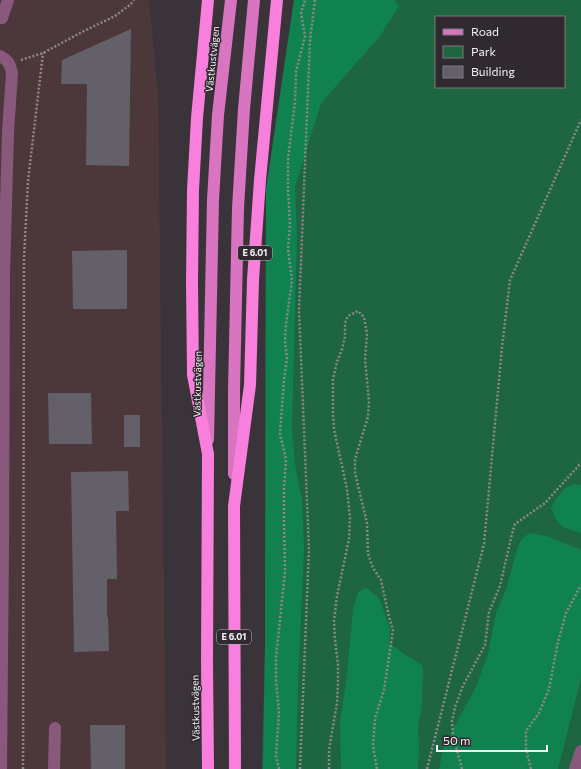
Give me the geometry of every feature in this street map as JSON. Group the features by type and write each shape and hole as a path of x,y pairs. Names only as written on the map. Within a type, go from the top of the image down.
{"highway":[{"name":"E 6.01","path":"208,0 197,118 194,174 192,275 194,375 208,454"},
{"name":"E 6.01","path":"235,769 234,506 250,385 260,180 277,0"},
{"name":"Västkustvägen","path":"208,454 208,769"}],"main road":[{"name":"Västkustvägen","path":"208,454 213,200 218,115 231,0"},
{"path":"234,506 234,390 238,208 244,109 254,0"}],"street":[{"path":"0,18 2,18 8,0"},
{"path":"0,56 5,58 10,64 12,73 8,132 4,275 1,769"},
{"path":"54,769 55,728"},
{"path":"575,769 581,751"}],"path":[{"path":"10,64 43,53 115,16 134,0"},
{"path":"279,769 276,756 279,713 276,658 285,571 284,509 286,460 280,434 287,358 285,341 286,324 292,280 288,249 290,225 288,159 296,72 305,36 301,13 305,0"},
{"path":"300,769 309,549 299,310 310,40 315,0"},
{"path":"23,769 24,258 28,181 43,53"},
{"path":"427,769 484,544 502,347 510,280 581,120"},
{"path":"329,769 329,750 337,703 338,683 334,620 337,596 349,538 350,518 334,429 333,379 345,337 345,324 348,316 358,311 364,317 367,334 365,360 369,401 368,417 355,459 355,473 367,523 368,554 373,568 382,580 393,630 384,690 375,718 373,746 377,769"},
{"path":"462,769 453,736 452,721 455,707 463,686 485,645 489,612 500,586 515,524 545,503 581,464"},
{"path":"532,769 526,749 526,731 538,712 549,689 556,650 566,613 581,585"}],"shaded area":[{"path":"0,0 149,0 158,93 166,769 0,769"}],"green space":[{"path":"294,0 581,0 581,769 262,769 265,647 266,190"},
{"path":"294,0 394,0 399,6 380,36 321,103 295,187 297,237 292,428 295,464 302,500 304,548 296,769 263,769 265,647 266,190"},
{"path":"575,484 581,485 581,533 562,526 556,520 551,508 566,487"},
{"path":"530,533 547,536 581,550 581,678 558,769 439,769 444,746 476,687 488,654 496,613 506,590 517,549 522,538"},
{"path":"366,588 380,600 390,629 389,642 401,652 423,666 422,706 418,726 418,769 341,769 340,721 346,683 353,610 358,592"}],"building":[{"path":"131,29 129,166 86,165 87,84 61,84 62,60"},
{"path":"127,250 127,309 73,309 72,251"},
{"path":"48,393 91,393 92,444 49,444"},
{"path":"124,415 140,415 140,447 124,447"},
{"path":"128,471 129,511 116,511 117,579 107,579 109,651 74,652 71,472"},
{"path":"90,725 125,725 125,769 91,769"}]}
